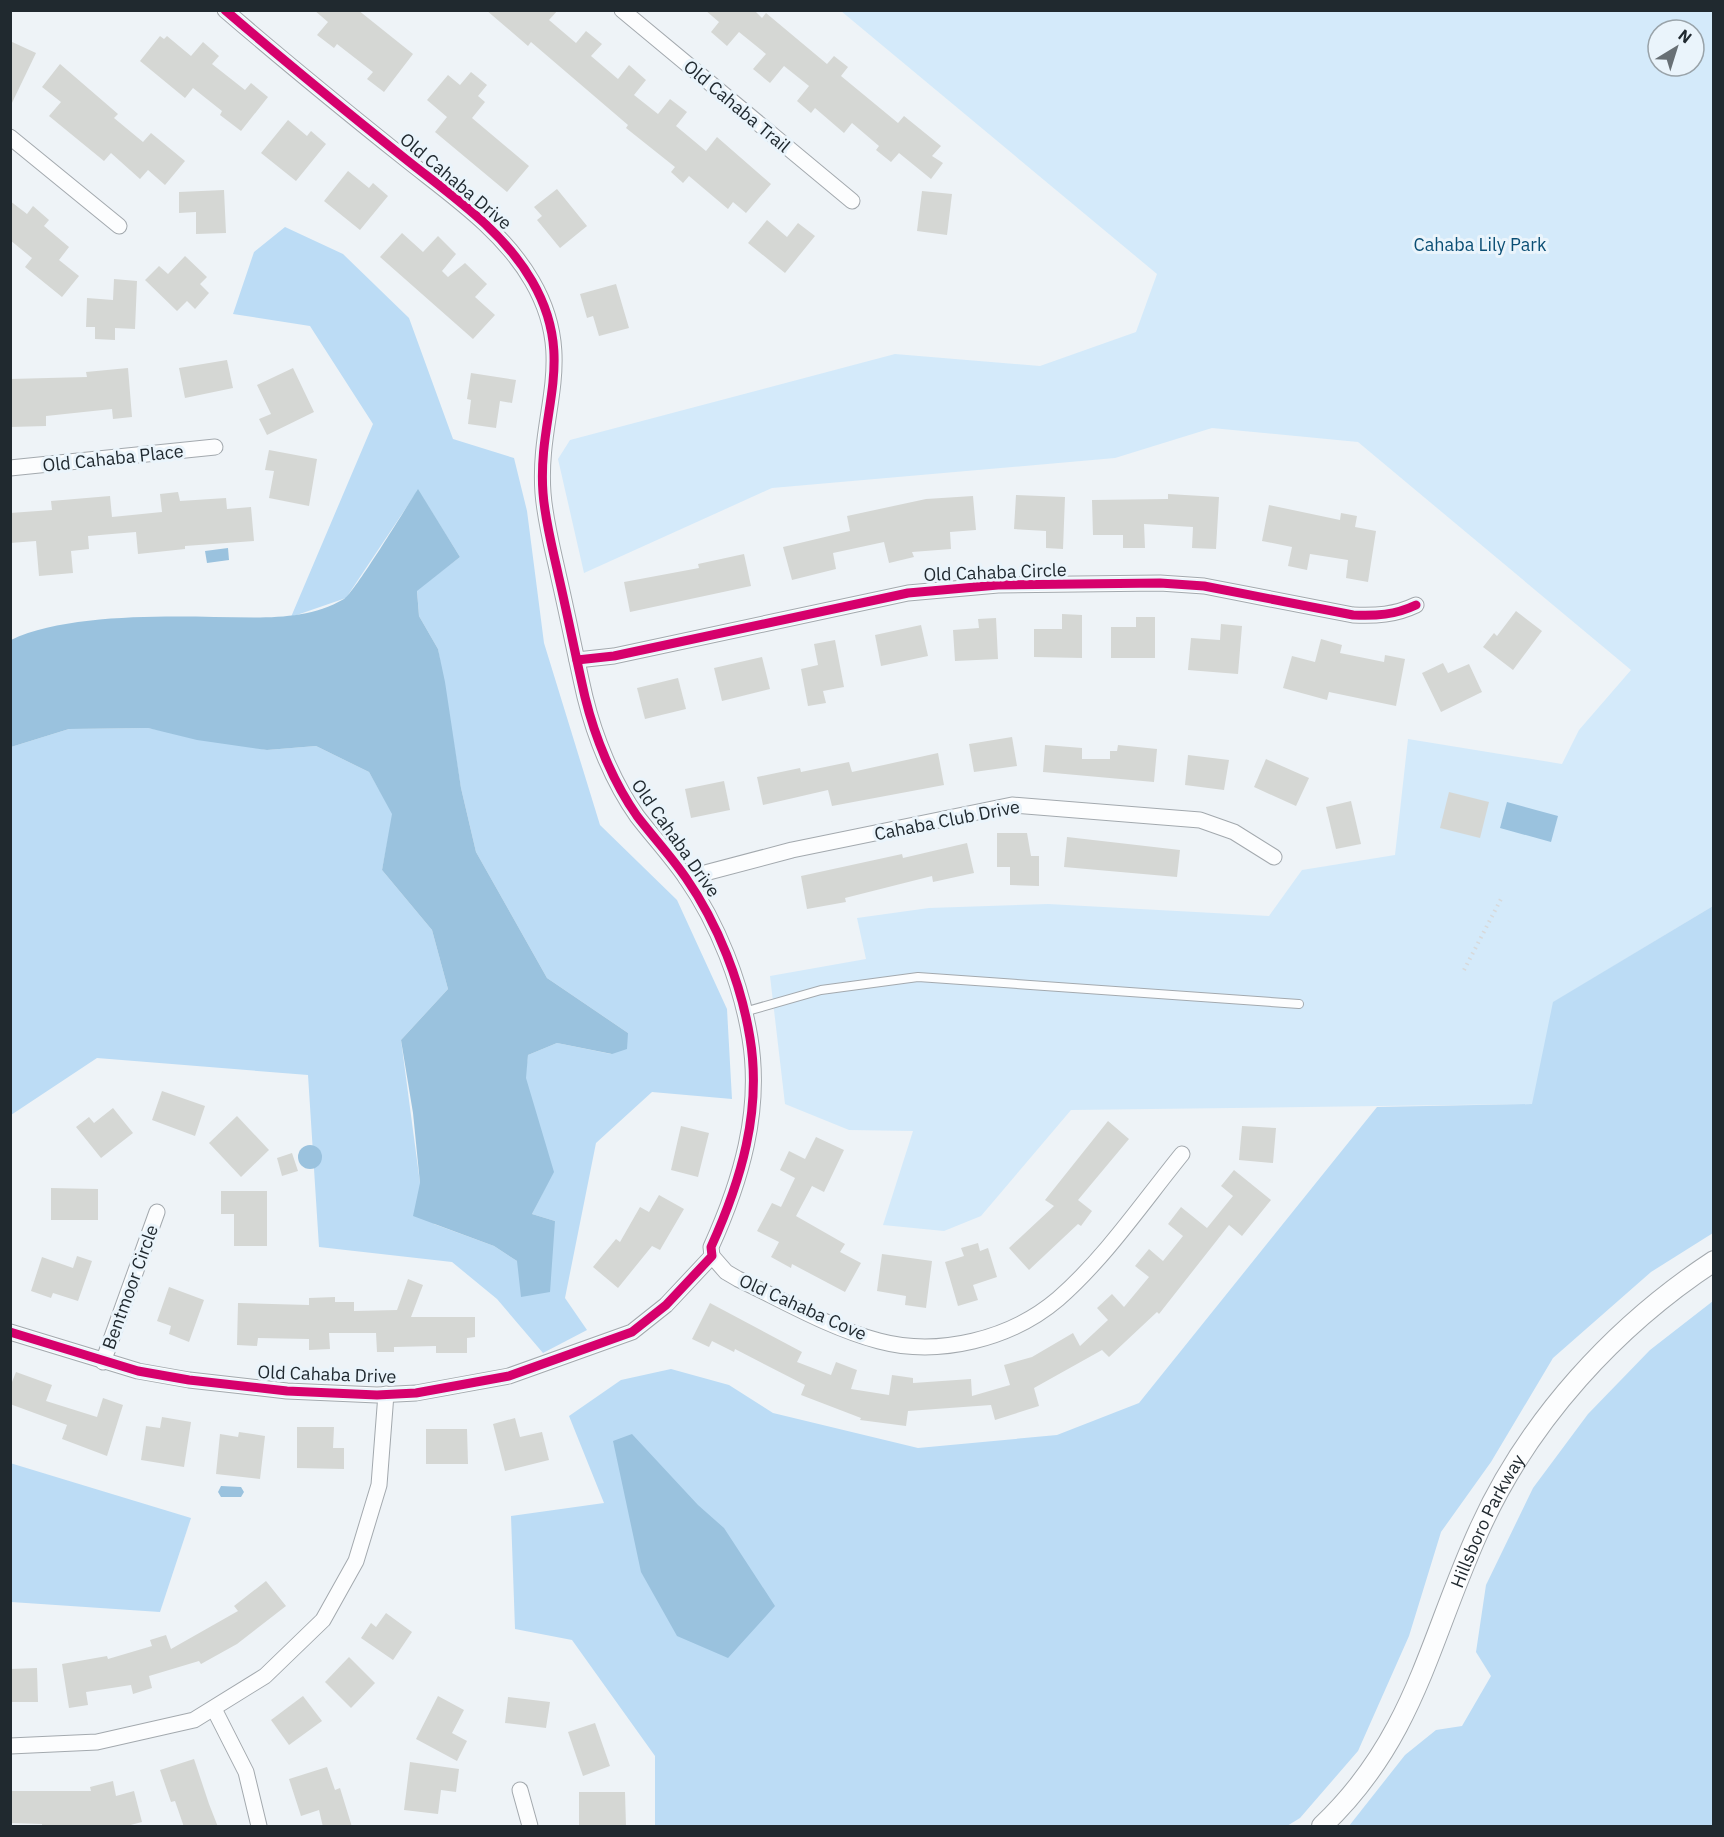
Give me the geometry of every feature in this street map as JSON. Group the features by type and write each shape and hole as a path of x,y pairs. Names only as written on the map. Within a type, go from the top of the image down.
{"street":[{"name":"Old Cahaba Drive","path":"10,1332 138,1371 287,1392 386,1394 448,1388 509,1376 632,1332 666,1305 712,1257 711,1247 740,1176 753,1105 754,1070 744,1012 724,950 708,912 686,878 635,813 615,778 586,702 543,495 544,435 553,399 556,358 551,333 534,283 497,235 225,10"},
{"name":"Old Cahaba Trail","path":"621,10 852,201"},
{"path":"10,137 119,226"},
{"name":"Old Cahaba Place","path":"10,468 215,447"},
{"name":"Old Cahaba Circle","path":"577,660 614,656 908,593 948,588 1160,583 1193,585 1353,615 1391,614 1416,605"},
{"name":"Cahaba Club Drive","path":"686,878 792,850 1012,805 1200,819 1234,832 1274,857"},
{"name":"Old Cahaba Cove","path":"712,1257 726,1272 738,1279 843,1330 881,1342 916,1347 960,1344 1011,1328 1058,1299 1079,1279 1182,1154"},
{"name":"Bentmoor Circle","path":"103,1362 157,1212"},
{"name":"Hillsboro Parkway","path":"1322,1827 1360,1785 1392,1740 1425,1671 1453,1591 1480,1527 1497,1492 1540,1426 1576,1381 1630,1326 1713,1261"},
{"path":"10,1746 97,1742 194,1720 266,1676 323,1620 356,1561 379,1485 386,1394"},
{"path":"214,1709 246,1772 259,1827"},
{"path":"520,1790 530,1827"}],"lane":[{"path":"744,1012 821,990 918,977 1299,1004"}],"path":[{"path":"1464,970 1501,899"}],"green space":[{"name":"Cahaba Lily Park","path":"841,11 1713,11 1713,906 1554,1002 1533,1104 1071,1110 981,1216 944,1231 883,1225 913,1131 849,1130 785,1104 770,976 866,959 857,918 929,908 1048,904 1269,916 1302,870 1395,855 1408,739 1562,764 1579,730 1631,670 1358,442 1212,428 1115,458 772,488 584,573 558,459 570,440 895,354 1040,366 1136,332 1157,274"}],"shaded area":[{"path":"285,227 343,254 409,318 453,439 514,458 527,511 544,643 600,825 677,900 727,1009 732,1099 652,1092 596,1143 565,1298 587,1330 543,1353 497,1299 452,1262 319,1247 308,1075 97,1058 11,1115 11,747 69,729 148,728 267,750 316,746 369,772 393,814 382,870 432,930 448,989 401,1040 420,1183 434,1224 494,1246 517,1261 555,1221 532,1214 553,1172 525,1078 528,1055 557,1043 611,1054 628,1033 547,978 476,852 461,788 438,649 419,616 417,590 460,557 418,490 346,598 291,617 373,424 310,326 233,314 254,252"},
{"path":"418,489 460,557 417,591 419,616 438,649 461,788 476,852 547,978 628,1033 627,1049 612,1054 557,1043 528,1055 526,1078 554,1172 532,1214 555,1221 550,1292 521,1297 517,1261 494,1246 413,1216 420,1183 413,1113 401,1040 448,989 432,930 382,870 392,814 369,772 316,746 267,750 197,740 148,728 69,729 11,747 11,640 33,632 83,621 138,617 280,617 313,612 344,599 350,593"},
{"path":"228,548 229,560 207,563 205,551"},
{"path":"1507,802 1558,816 1551,842 1500,828"},
{"path":"1713,906 1713,1233 1651,1272 1553,1358 1491,1462 1441,1532 1409,1636 1358,1751 1300,1818 1287,1826 655,1826 655,1756 572,1640 515,1629 511,1516 604,1503 569,1416 621,1380 671,1369 729,1385 773,1413 918,1448 1057,1435 1139,1403 1377,1107 1532,1104 1553,1002"},
{"path":"310,1145 315,1146 321,1152 321,1162 315,1168 310,1169 305,1168 299,1162 298,1157 299,1152 305,1146"},
{"path":"1713,1301 1713,1826 1349,1826 1405,1755 1436,1730 1462,1726 1491,1676 1476,1652 1486,1585 1533,1488 1588,1414 1650,1350"},
{"path":"632,1434 698,1505 724,1528 775,1606 728,1658 677,1636 641,1572 613,1441"},
{"path":"10,1463 191,1518 160,1612 11,1602"},
{"path":"221,1486 241,1487 244,1492 241,1497 221,1497 218,1492"}],"building":[{"path":"314,10 358,10 413,54 384,92 367,79 373,72 337,44 334,48 317,35 328,22"},
{"path":"486,10 558,10 549,20 576,43 586,31 602,44 591,56 618,79 629,65 646,80 634,95 658,114 670,99 687,112 676,126 706,151 717,137 771,184 746,213 733,202 728,209 689,176 683,183 671,172 675,167 626,128 628,125 531,42 528,46"},
{"path":"705,10 754,10 762,18 766,13 827,64 834,56 848,67 841,76 898,123 904,116 941,146 932,156 943,163 931,179 899,153 891,162 876,150 879,146 852,123 844,133 815,108 811,113 797,101 809,86 784,66 770,83 753,69 766,54 739,32 727,46 711,32 719,22"},
{"path":"160,36 164,39 167,36 191,56 203,42 219,56 212,64 245,90 251,83 268,97 241,131 220,115 222,111 193,88 185,98 140,61"},
{"path":"10,41 36,53 10,107"},
{"path":"60,64 118,114 114,118 143,142 151,133 185,161 165,185 148,170 140,179 111,153 104,161 49,116 61,102 42,87"},
{"path":"471,72 487,85 478,96 485,102 472,118 529,166 507,192 435,132 447,117 427,100 448,75 460,85"},
{"path":"288,120 307,136 311,131 326,144 296,181 261,153"},
{"path":"348,171 369,188 373,183 388,196 360,230 324,201"},
{"path":"557,189 587,226 560,248 537,220 542,216 534,207"},
{"path":"224,190 226,233 196,234 196,212 179,213 179,192"},
{"path":"922,191 952,194 947,235 917,231"},
{"path":"10,201 27,214 33,206 49,220 44,226 69,247 59,260 79,276 62,297 25,267 32,258 10,240"},
{"path":"767,220 787,237 798,223 815,236 785,273 748,243"},
{"path":"402,233 423,252 438,236 456,254 442,271 448,277 465,263 487,284 475,297 495,315 473,339 380,257"},
{"path":"185,256 207,277 200,284 209,293 195,309 187,301 177,311 145,280 159,266 168,274"},
{"path":"114,279 137,281 135,329 115,328 115,340 95,339 95,327 86,327 87,298 113,300"},
{"path":"616,284 629,328 599,336 593,316 587,318 580,294"},
{"path":"227,360 233,388 185,398 179,368"},
{"path":"128,368 132,417 113,419 112,409 46,416 46,426 10,427 10,379 87,377 86,372"},
{"path":"293,368 314,412 267,435 259,419 271,414 257,385"},
{"path":"471,373 516,380 512,403 500,401 496,428 468,424 471,400 467,399"},
{"path":"269,450 317,459 309,506 269,498 274,471 265,470"},
{"path":"178,492 180,501 226,498 227,509 251,507 254,541 185,546 185,549 138,554 136,532 88,536 89,549 71,551 73,573 39,576 36,541 10,543 10,513 52,510 51,501 110,496 112,517 162,512 160,494"},
{"path":"1168,494 1219,497 1216,549 1192,548 1193,527 1144,524 1145,548 1123,548 1123,535 1093,535 1092,500 1168,499"},
{"path":"1016,495 1065,497 1063,549 1046,548 1046,531 1014,529"},
{"path":"973,496 976,530 950,532 951,549 912,552 914,557 889,563 884,542 833,553 836,569 792,580 783,547 850,531 847,516 926,499"},
{"path":"1269,505 1340,520 1341,513 1357,516 1355,527 1376,531 1368,582 1346,578 1348,560 1310,554 1307,570 1288,566 1292,547 1262,541"},
{"path":"744,554 751,586 630,612 624,582 699,568 698,564"},
{"path":"1516,611 1542,631 1513,670 1483,647 1494,633 1497,636"},
{"path":"1062,614 1082,615 1082,658 1034,657 1034,629 1062,629"},
{"path":"1136,617 1155,617 1155,658 1111,658 1111,627 1136,627"},
{"path":"996,618 998,659 955,661 953,630 979,628 978,619"},
{"path":"1221,624 1242,626 1238,674 1188,670 1191,638 1220,640"},
{"path":"921,625 928,656 881,666 875,635"},
{"path":"1321,639 1342,645 1340,653 1384,662 1385,655 1405,659 1396,706 1329,692 1327,700 1283,688 1292,656 1315,662"},
{"path":"835,640 844,687 823,691 826,703 808,706 801,669 818,665 814,644"},
{"path":"762,657 770,689 722,701 714,668"},
{"path":"1443,663 1448,673 1469,664 1482,692 1441,712 1422,673"},
{"path":"678,678 686,709 645,719 637,688"},
{"path":"1012,737 1017,766 974,772 969,744"},
{"path":"1045,745 1082,748 1082,759 1110,759 1110,751 1117,751 1118,745 1157,749 1154,782 1043,772"},
{"path":"938,753 944,785 832,806 828,790 763,805 757,777 800,768 801,772 849,762 852,772"},
{"path":"1188,755 1229,760 1224,790 1185,785"},
{"path":"1266,759 1309,778 1296,806 1254,787"},
{"path":"724,781 730,810 691,818 685,789"},
{"path":"1449,792 1489,802 1480,838 1440,828"},
{"path":"1351,801 1361,844 1336,849 1326,807"},
{"path":"997,833 1027,833 1031,856 1039,856 1039,886 1010,885 1010,867 997,867"},
{"path":"1067,837 1180,850 1177,877 1064,867"},
{"path":"967,843 974,873 933,882 932,876 845,898 846,902 807,909 801,876 902,854 903,858"},
{"path":"162,1091 205,1106 195,1136 152,1120"},
{"path":"113,1108 133,1133 101,1158 76,1127 89,1117 94,1123"},
{"path":"237,1116 269,1150 241,1177 209,1143"},
{"path":"1108,1121 1129,1139 1078,1200 1092,1211 1081,1226 1078,1224 1029,1270 1009,1248 1054,1206 1045,1200"},
{"path":"681,1126 709,1133 698,1177 671,1170"},
{"path":"1242,1126 1276,1128 1273,1163 1239,1160"},
{"path":"816,1137 844,1150 824,1192 812,1186 796,1216 845,1244 840,1252 861,1263 845,1292 792,1264 791,1268 771,1257 779,1242 757,1231 772,1203 781,1207 795,1178 780,1170 789,1151 805,1159"},
{"path":"292,1153 298,1171 282,1176 277,1158"},
{"path":"1234,1170 1271,1200 1242,1236 1229,1225 1159,1314 1157,1312 1109,1357 1102,1350 1034,1388 1039,1406 995,1420 991,1405 908,1411 906,1426 860,1420 861,1418 801,1395 805,1385 735,1349 734,1352 712,1341 709,1347 692,1339 710,1303 802,1352 797,1362 831,1375 836,1362 857,1370 851,1389 889,1395 892,1375 913,1378 913,1383 971,1379 972,1396 1010,1385 1004,1365 1032,1357 1073,1333 1080,1346 1108,1320 1097,1308 1112,1294 1124,1307 1149,1277 1135,1266 1149,1249 1163,1261 1183,1236 1168,1224 1181,1207 1207,1228 1233,1196 1221,1186"},
{"path":"51,1188 98,1189 98,1220 51,1220"},
{"path":"221,1191 267,1191 267,1246 234,1246 234,1214 221,1214"},
{"path":"659,1195 684,1209 660,1250 652,1246 618,1288 593,1267 616,1239 620,1242 640,1207 649,1212"},
{"path":"978,1243 980,1251 988,1248 997,1277 973,1285 978,1300 958,1306 945,1262 964,1256 961,1248"},
{"path":"882,1254 932,1261 926,1308 905,1305 906,1296 877,1291"},
{"path":"77,1256 92,1261 78,1301 53,1293 51,1298 31,1291 42,1257 73,1268"},
{"path":"408,1279 423,1285 411,1317 475,1317 475,1337 467,1338 467,1353 436,1353 436,1346 394,1347 394,1352 377,1352 376,1333 329,1333 330,1349 309,1350 309,1339 258,1338 257,1346 237,1345 238,1303 309,1305 309,1298 335,1297 335,1302 354,1302 354,1311 397,1310"},
{"path":"169,1287 204,1300 189,1342 169,1334 171,1326 157,1321"},
{"path":"16,1372 52,1385 46,1401 97,1417 103,1398 123,1405 107,1456 62,1439 67,1425 10,1404 10,1387"},
{"path":"162,1417 191,1422 184,1467 141,1460 146,1426 160,1428"},
{"path":"515,1418 520,1437 542,1432 549,1460 505,1471 493,1424"},
{"path":"297,1427 334,1427 333,1448 344,1448 344,1469 297,1468"},
{"path":"426,1429 467,1429 468,1464 426,1464"},
{"path":"239,1432 265,1436 260,1479 216,1474 220,1434 238,1437"},
{"path":"266,1581 286,1606 237,1644 201,1664 199,1661 149,1676 152,1688 133,1694 131,1685 86,1692 88,1705 69,1708 62,1664 107,1656 108,1659 152,1646 150,1640 166,1635 171,1649 238,1611 234,1606"},
{"path":"386,1613 412,1632 393,1660 361,1638 371,1623 376,1627"},
{"path":"349,1657 375,1683 351,1708 325,1682"},
{"path":"37,1668 38,1702 10,1702 10,1669"},
{"path":"303,1696 322,1721 289,1745 271,1720"},
{"path":"438,1696 464,1710 452,1733 467,1741 457,1761 416,1739"},
{"path":"508,1697 550,1702 546,1728 505,1723"},
{"path":"595,1723 610,1766 583,1776 568,1732"},
{"path":"194,1759 218,1827 184,1827 175,1801 171,1802 160,1770"},
{"path":"410,1762 459,1769 456,1792 441,1790 438,1814 404,1810"},
{"path":"327,1767 335,1790 340,1788 352,1827 323,1827 319,1810 301,1816 289,1779"},
{"path":"113,1781 116,1796 134,1791 142,1822 123,1827 42,1827 42,1824 10,1823 10,1791 91,1791 90,1787"},
{"path":"579,1792 625,1792 626,1827 579,1827"}],"cycle path":[{"path":"10,1332 138,1371 189,1380 287,1391 377,1395 416,1393 509,1376 632,1332 666,1305 712,1256 711,1247 740,1171 751,1119 753,1065 750,1038 741,996 727,955 698,896 637,816 620,789 600,744 585,697 544,504 543,464 554,362 552,336 545,310 532,281 506,245 474,213 336,103 225,10"},
{"path":"577,660 614,656 908,593 998,585 1160,583 1204,586 1353,615 1385,614 1416,605"}]}
